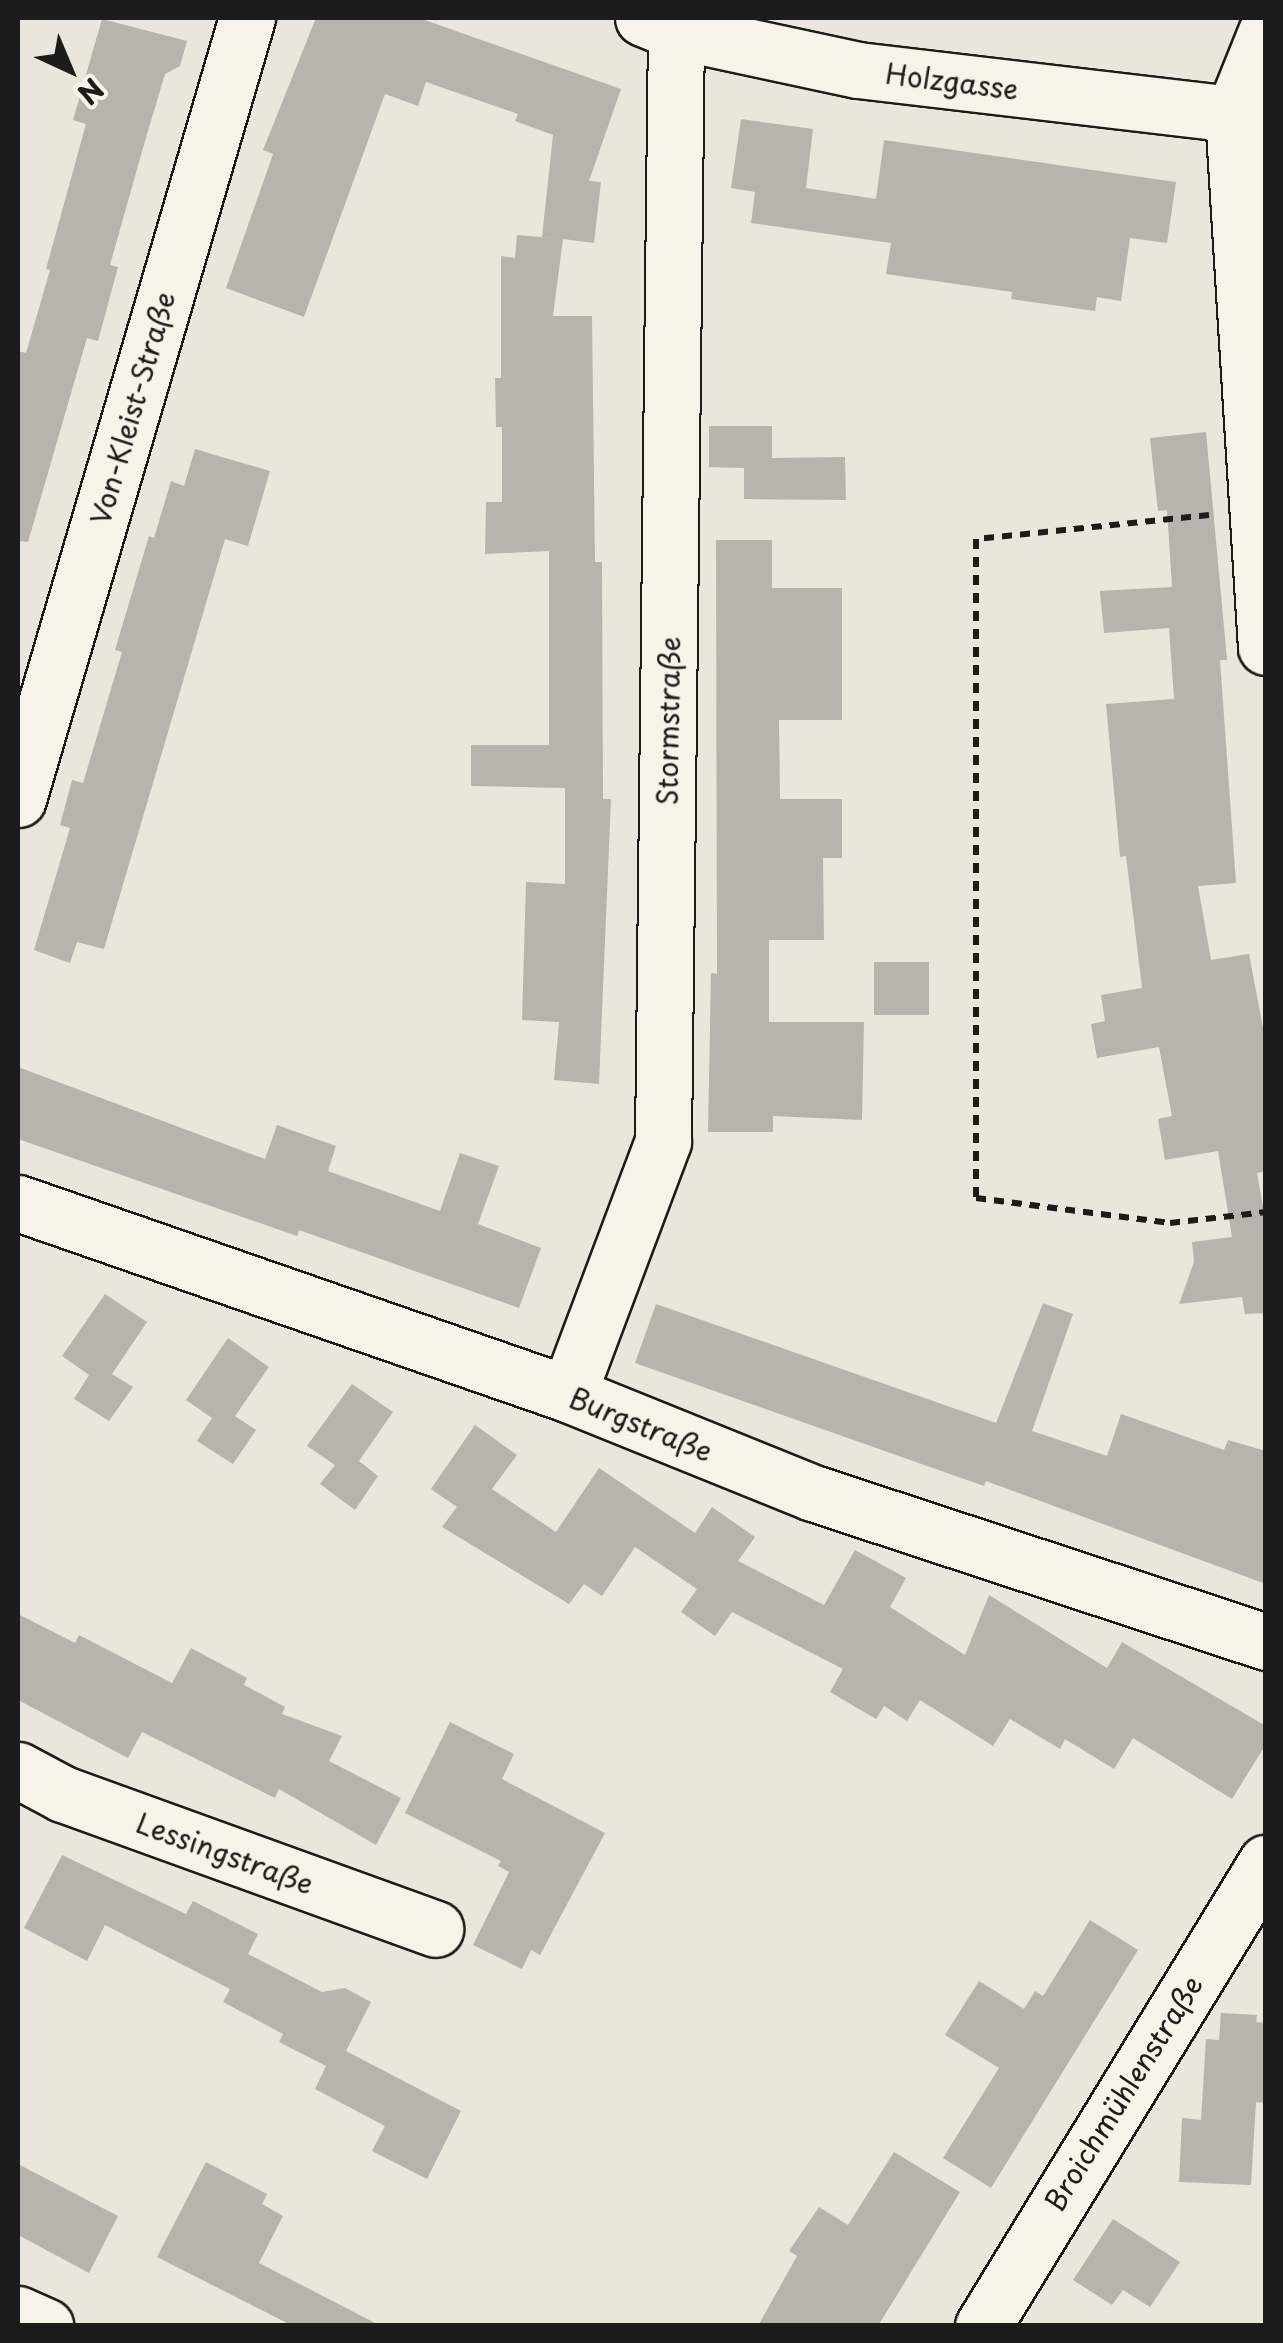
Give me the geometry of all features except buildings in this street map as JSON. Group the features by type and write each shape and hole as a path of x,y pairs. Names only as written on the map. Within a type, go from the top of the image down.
{"street":[{"name":"Von-Kleist-Straße","path":"18,799 247,18"},
{"name":"Holzgasse","path":"660,24 858,70 1249,116"},
{"name":"Stormstraße","path":"568,1394 664,1141 660,24"},
{"path":"1266,32 1249,116 1256,510 1266,647"},
{"name":"Burgstraße","path":"22,1216 568,1394 813,1493 1266,1642"},
{"name":"Lessingstraße","path":"18,1770 63,1794 435,1928"},
{"name":"Broichmühlenstraße","path":"984,2326 1266,1863"},
{"path":"18,2314 45,2326"}],"path":[{"path":"1256,510 976,539 976,1198 1170,1223 1266,1212"}]}
